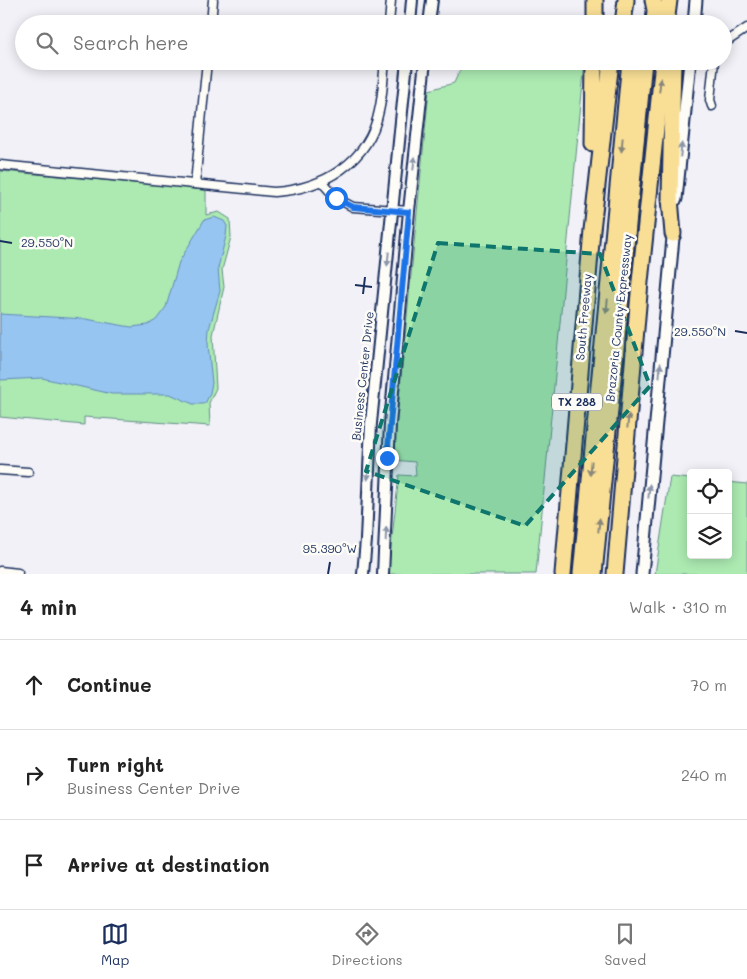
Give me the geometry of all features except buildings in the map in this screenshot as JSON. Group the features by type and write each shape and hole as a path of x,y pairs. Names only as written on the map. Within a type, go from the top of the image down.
{"highway":[{"path":"595,0 595,15"},
{"path":"615,15 617,0"},
{"path":"624,15 626,0"},
{"path":"635,15 636,0"},
{"path":"649,15 652,0"},
{"path":"652,0 655,15"},
{"path":"592,230 594,70"},
{"name":"South Freeway","path":"563,574 592,230 609,70"},
{"path":"592,230 614,119 619,70"},
{"name":"Brazoria County Expressway","path":"581,574 629,70"},
{"name":"Brazoria County Expressway","path":"594,574 643,70"},
{"path":"636,325 631,306 649,70"},
{"path":"615,574 636,325 661,70"},
{"path":"673,70 670,198 673,234"}],"main road":[{"path":"695,15 696,0"},
{"path":"642,574 689,70"}],"street":[{"path":"212,15 213,0"},
{"path":"390,15 391,0"},
{"path":"411,15 412,0"},
{"path":"430,15 432,0"},
{"path":"732,38 747,28"},
{"path":"195,184 206,70"},
{"path":"0,165 274,192 299,190 336,174 357,157 372,133 380,111 384,70"},
{"name":"Business Center Drive","path":"363,574 371,422 405,70"},
{"path":"383,574 390,424 424,70"},
{"path":"712,106 710,100 713,70"},
{"path":"321,181 336,198 353,207 409,212"},
{"path":"0,470 28,472"},
{"path":"367,493 386,494"},
{"path":"0,571 18,573"}],"highlighted area":[{"path":"438,243 600,254 650,386 525,526 366,471"}],"green space":[{"path":"460,70 584,70 536,574 388,574 399,475 416,476 415,462 393,460 429,90 454,83"},
{"path":"0,171 206,189 206,215 219,212 230,219 231,237 222,270 224,287 213,335 216,388 209,403 210,426 84,417 84,425 0,417"},
{"path":"670,477 687,479 687,559 732,559 732,482 747,484 747,574 655,574"}],"water":[{"path":"214,217 224,221 227,226 218,268 220,291 209,329 208,344 212,383 206,402 203,404 193,404 170,394 112,394 42,378 0,380 0,314 86,319 131,327 148,325 156,320 166,307 179,262 204,220"}],"route":[{"path":"336,198 353,207 409,212 387,458"}]}
